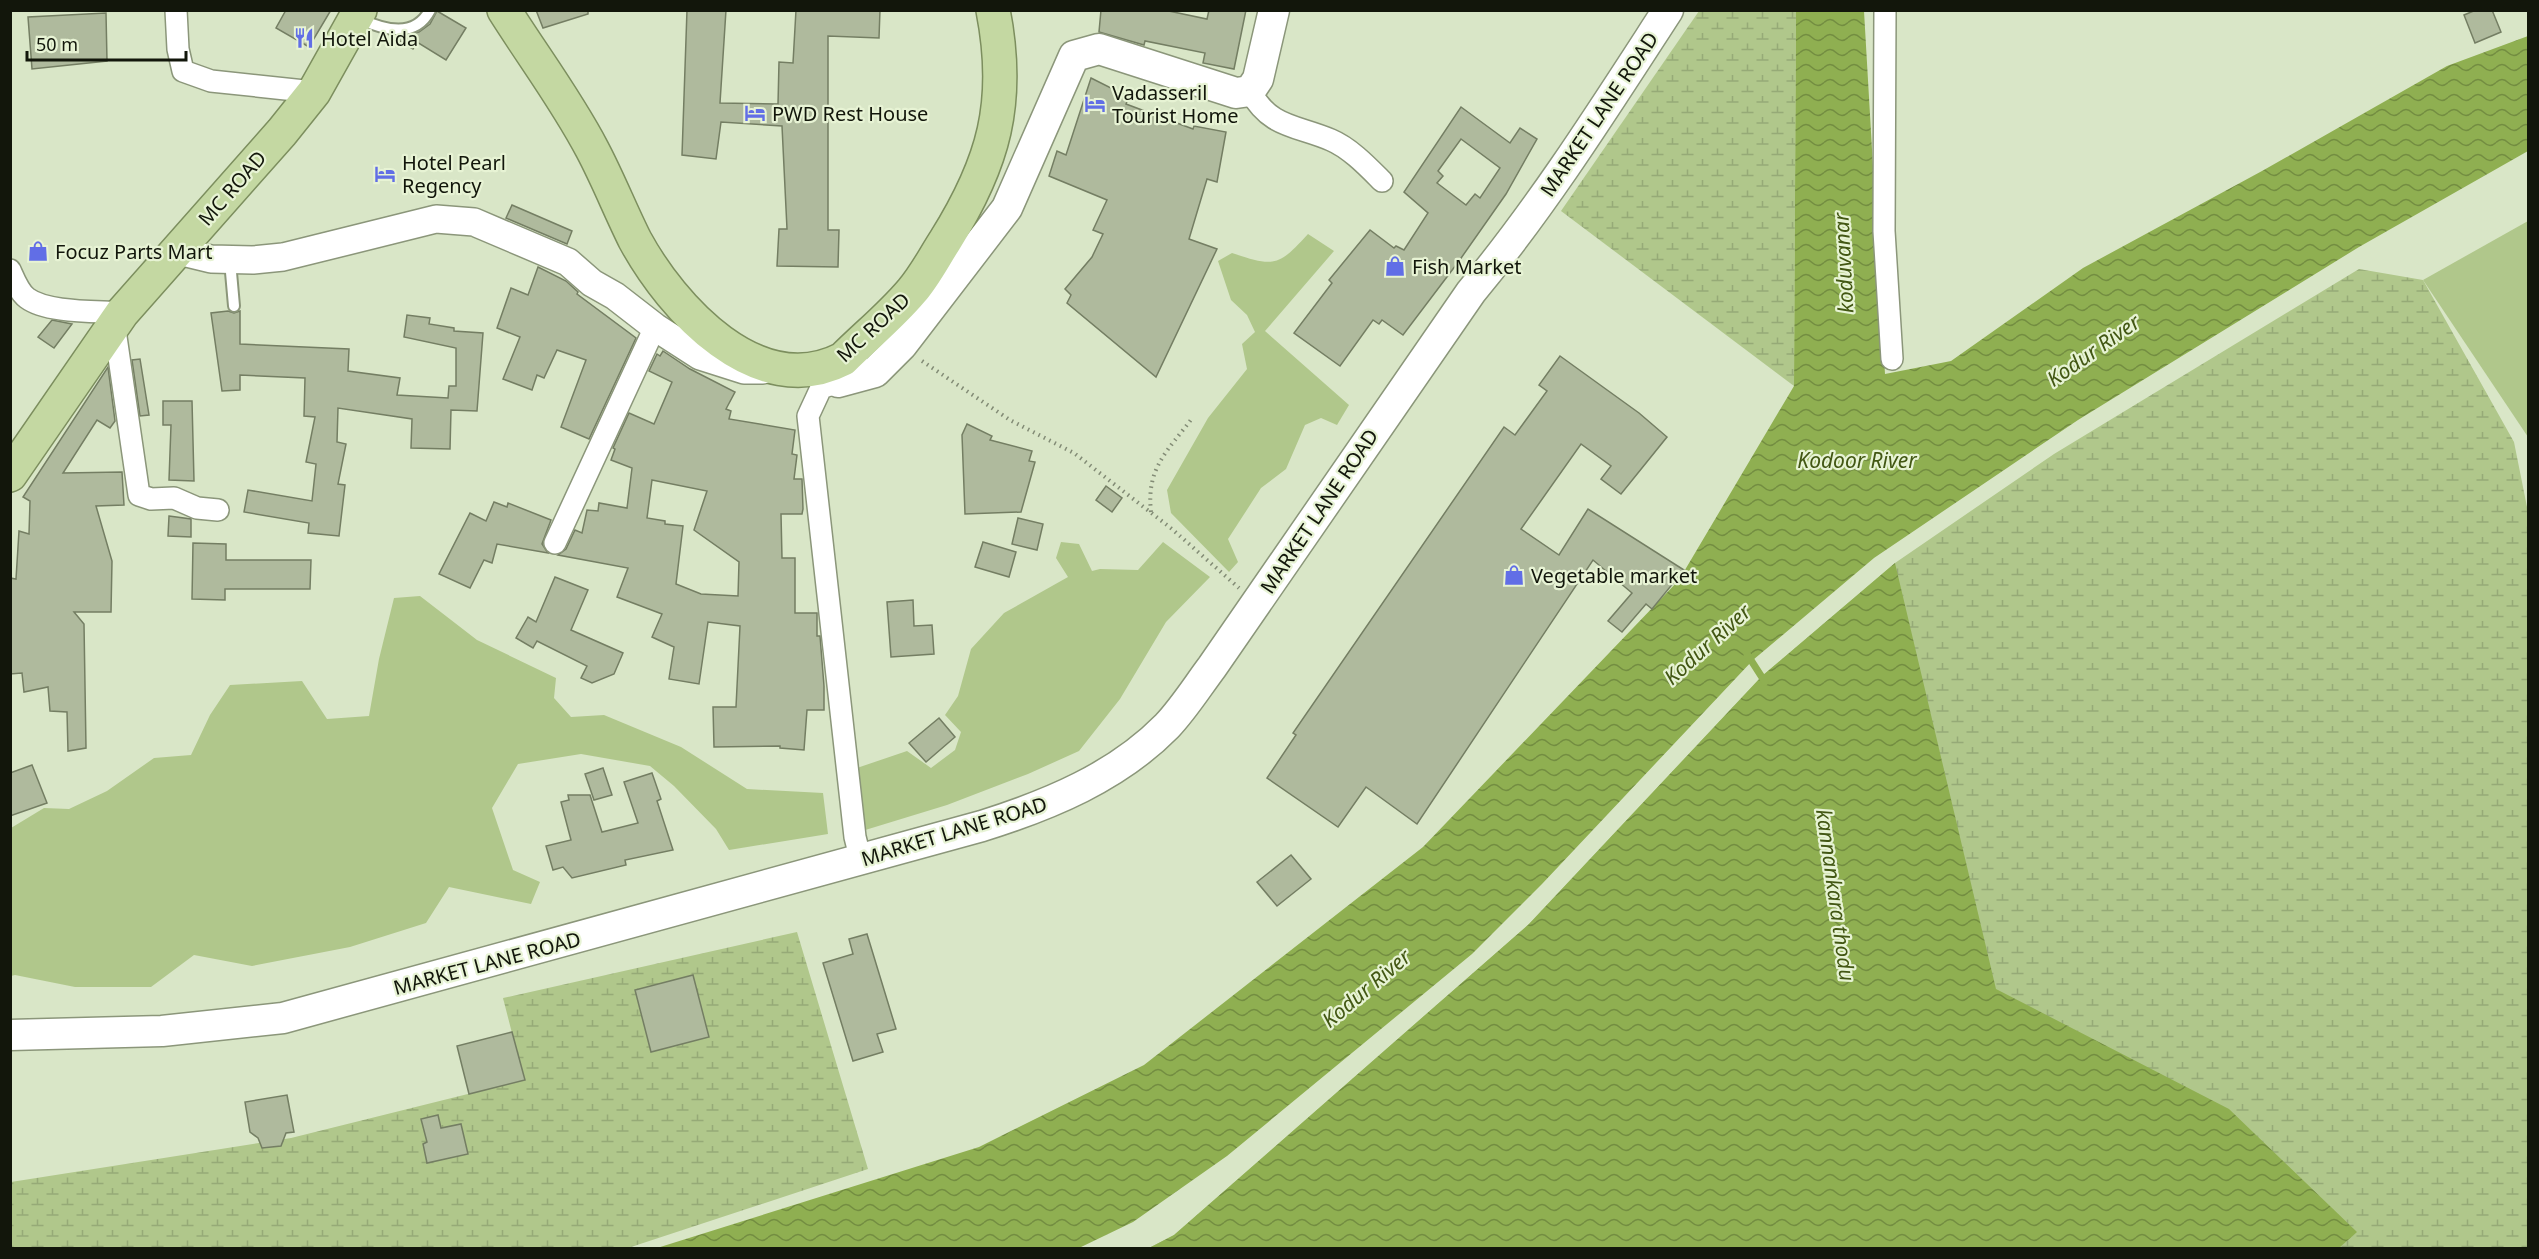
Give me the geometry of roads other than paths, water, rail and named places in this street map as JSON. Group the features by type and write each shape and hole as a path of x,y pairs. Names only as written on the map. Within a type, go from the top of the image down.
{"highway":[{"name":"MC ROAD","path":"504,10 591,147 636,241 672,296 719,340 753,361 785,370 835,373 843,358 877,328 914,290 960,218 978,183 989,156 1001,94 1000,57 993,10"},
{"name":"MC ROAD","path":"10,475 25,436 118,318 282,132 314,92 359,14"}],"main road":[{"path":"835,373 875,372 902,345 1007,208 1074,56 1100,49 1236,93 1250,91 1258,79 1275,10"},
{"name":"MARKET LANE ROAD","path":"10,1035 162,1031 284,1018 861,861 1037,809 1114,767 1167,726 1256,603 1471,292 1498,259 1594,126 1668,10"}],"street":[{"path":"176,10 178,49 183,71 211,81 314,92"},
{"path":"1885,10 1884,231 1892,359"},
{"path":"1250,91 1258,107 1278,122 1333,141 1365,164 1382,181"},
{"path":"178,251 230,261 284,256 414,224 454,219 474,222 568,262 592,283 615,296 655,327 700,356 744,370 785,370"},
{"path":"10,270 14,282 27,298 48,307 118,318 139,495 151,499 174,498 197,508 218,510"},
{"path":"555,543 655,327"},
{"path":"835,373 821,388 808,416 855,837 861,861"}],"lane":[{"path":"359,14 385,30 401,30 425,20 430,10"},
{"path":"230,261 234,306"}],"water":[{"name":"Kodoor River","path":"1796,11 1864,11 1885,374 1951,361 2083,268 2262,171 2447,66 2528,36 2528,151 2359,247 2078,420 1874,558 1753,660 1542,884 1472,954 1227,1156 1133,1222 1079,1248 657,1248 979,1147 1144,1065 1423,847 1679,580 1794,386"},
{"path":"1895,563 1996,989 2229,1109 2357,1232 2339,1248 1149,1248 1174,1235 1529,924 1762,676"}],"waterway":[{"name":"kannankara thodu","path":"1747,654 1765,682"}],"place":[{"name":"Hotel Aida","path":"304,38"},
{"name":"Vadasseril Tourist Home","path":"1095,104"},
{"name":"PWD Rest House","path":"755,113"},
{"name":"Hotel Pearl Regency","path":"385,174"},
{"name":"Focuz Parts Mart","path":"38,251"},
{"name":"Fish Market","path":"1395,266"},
{"name":"Vegetable market","path":"1514,575"}],"water label":[{"name":"koduvanar","path":"1843,263"},
{"name":"Kodur River","path":"2093,350"},
{"name":"Kodur River","path":"1707,644"},
{"name":"Kodur River","path":"1366,988"}]}
